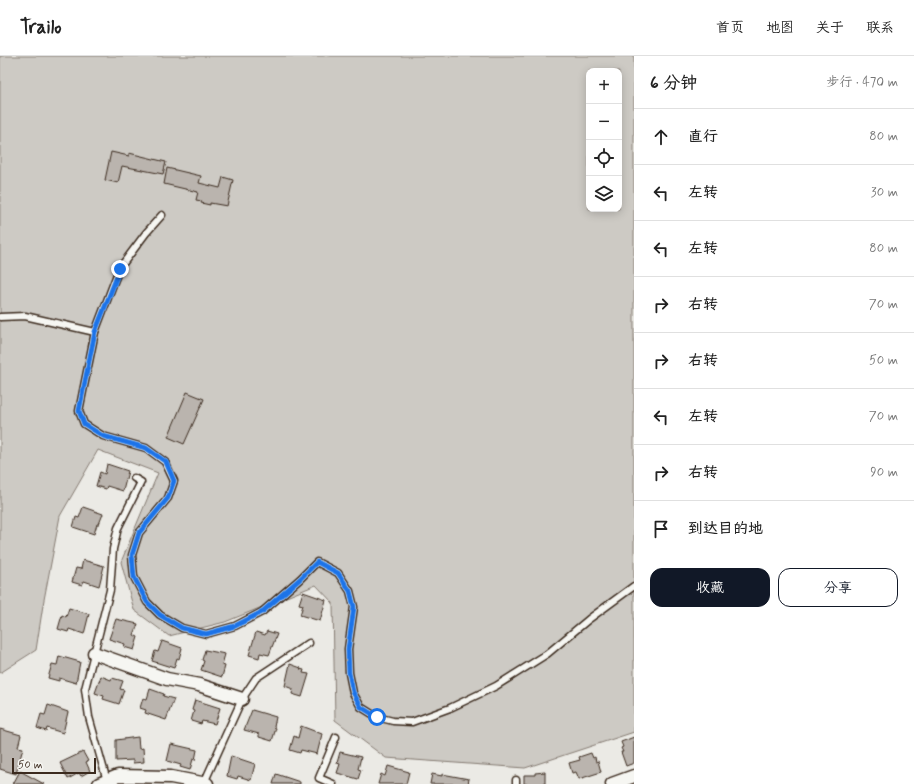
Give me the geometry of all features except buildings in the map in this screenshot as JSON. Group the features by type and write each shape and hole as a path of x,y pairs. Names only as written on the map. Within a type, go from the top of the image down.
{"street":[{"path":"94,653 167,679 199,685 242,699"},
{"path":"103,782 118,776 171,777 205,784"},
{"path":"612,784 634,776"}],"lane":[{"path":"162,215 146,233 120,269 95,332 79,411 84,424 103,436 146,448 166,462 174,481 168,498 139,533 132,555 134,577 147,602 160,615 182,628 206,634 235,626 262,612 317,562 338,573 350,591 354,607 348,649 349,673 353,692 361,707 377,717 393,721 412,722 450,708 496,686 547,654 589,619 634,586"},
{"path":"0,317 25,316 95,332"},
{"path":"103,782 89,717 85,689 110,590 113,549 118,528 141,482 134,478"},
{"path":"205,784 242,699 256,678 309,643"},
{"path":"333,784 318,778 336,737"}],"shaded area":[{"path":"0,56 634,56 634,732 525,768 386,758 335,720 333,603 316,585 225,622 169,636 134,610 121,562 158,473 98,450 60,516 36,650 0,673"}],"route":[{"path":"120,269 95,332 79,411 84,424 103,436 146,448 166,462 174,481 168,498 139,533 132,555 134,577 147,602 160,615 182,628 206,634 235,626 262,612 317,562 338,573 350,591 354,607 348,649 349,673 353,692 361,707 377,717"}]}
